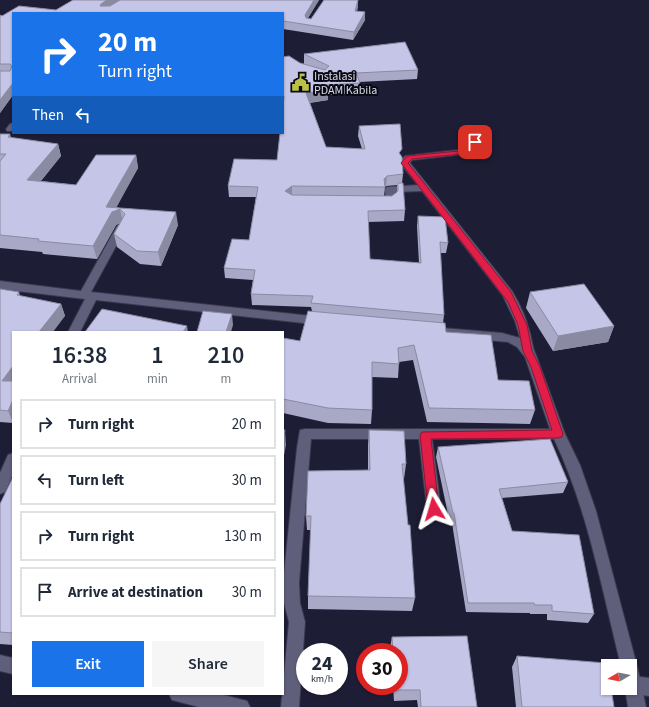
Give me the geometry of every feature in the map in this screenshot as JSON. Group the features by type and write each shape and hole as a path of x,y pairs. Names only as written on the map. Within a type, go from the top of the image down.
{"street":[{"path":"475,142 470,151 412,157 406,160 406,166 508,294 523,325 527,351"},
{"path":"368,201 391,202 390,189 424,188"},
{"path":"74,331 88,296 122,226"},
{"path":"0,285 88,296 335,322"},
{"path":"421,330 502,337 521,344 527,351 535,367 558,434 573,465 589,510 627,659"},
{"path":"290,707 297,622 293,613 291,595 299,489 305,434 558,434"},
{"path":"425,435 434,509"},
{"path":"0,488 12,461"},
{"path":"0,664 12,666"},
{"path":"183,695 241,707"},
{"path":"637,695 637,707"}],"building":[{"path":"73,0 107,0 100,6 110,6 120,0 314,0 305,15 306,18 311,19 324,0 358,0 355,11 365,12 354,32 284,21 284,12 12,12 12,66 10,64 0,64 0,15 2,16 19,6 56,10"},
{"path":"405,42 418,70 356,73 360,83 325,85 328,90 306,93 326,147 365,149 359,126 400,124 402,149 399,153 402,157 403,174 387,176 384,179 385,187 292,186 285,191 292,195 392,196 398,191 398,183 403,183 405,210 368,211 370,259 421,263 418,216 445,217 448,243 440,242 444,315 311,303 313,296 251,294 255,270 224,268 232,239 249,240 258,187 228,186 234,159 277,160 280,134 284,134 284,57 289,56 300,63 325,70 329,66 304,54"},
{"path":"12,66 12,84 0,100 0,71 10,71"},
{"path":"0,134 10,134 8,137 58,144 27,180 76,185 96,155 136,155 106,207 176,212 158,252 137,251 114,234 125,214 120,209 112,212 93,246 38,241 39,239 0,235 0,161 6,154 0,154"},
{"path":"584,284 614,326 558,336 530,292"},
{"path":"0,289 19,292 17,295 61,304 40,331 12,331 12,367 2,381 12,381 12,402 8,411 0,410"},
{"path":"102,309 187,326 184,331 86,331"},
{"path":"203,311 232,314 226,331 197,331"},
{"path":"308,311 445,323 446,332 491,335 498,380 529,381 535,410 429,408 414,345 398,348 399,364 372,362 372,410 328,408 284,399 284,338 300,341"},
{"path":"369,430 404,431 406,464 402,464 408,525 410,525 415,598 308,596 311,516 306,516 308,471 370,470"},
{"path":"550,439 568,482 499,489 512,531 579,535 594,614 552,611 552,605 535,605 534,603 468,603 454,513 438,447"},
{"path":"12,479 12,633 0,632 0,504"},
{"path":"467,636 477,707 421,707 420,690 408,690 408,643 392,643 392,637"},
{"path":"517,656 601,663 601,695 612,695 614,707 522,707"}],"place":[{"name":"Instalasi PDAM Kabila","path":"301,83"}],"route":[{"path":"434,509 425,435 558,434 535,367 527,351 523,325 508,294 405,163 408,158 412,157 470,151 475,142"}]}
